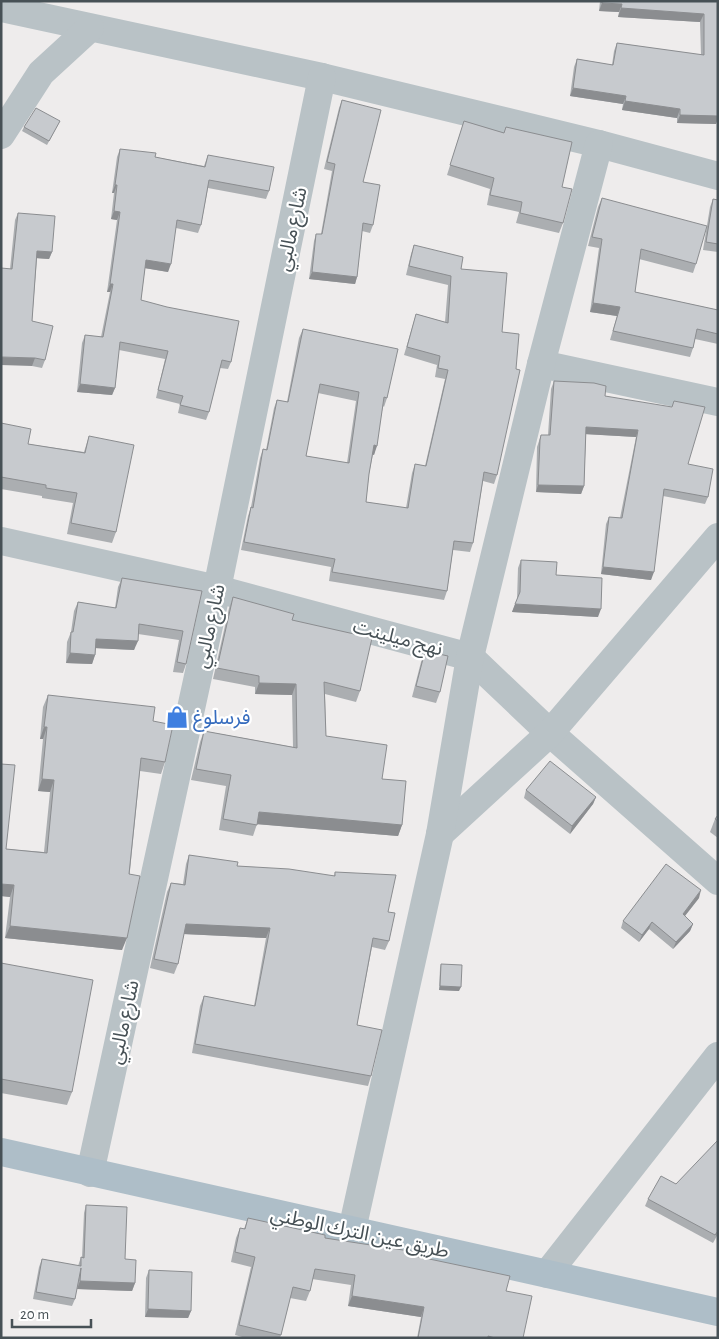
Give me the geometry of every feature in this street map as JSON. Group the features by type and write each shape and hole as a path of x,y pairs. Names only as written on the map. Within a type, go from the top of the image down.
{"main road":[{"name":"طريق عين الترك الوطني","path":"1,1154 718,1312"}],"street":[{"path":"1,8 322,77 599,144 718,176"},
{"path":"1,135 41,73 90,28"},
{"name":"شارع مالبي","path":"90,1173 217,589 322,77"},
{"path":"352,1230 440,834 470,656 541,364 599,144"},
{"path":"541,364 718,402"},
{"path":"440,834 550,732 718,538"},
{"name":"نهج ميلينت","path":"1,541 217,589 470,656 550,732 718,881"},
{"path":"547,1274 718,1056"}],"building":[{"path":"602,1 718,1 718,116 680,115 680,109 625,101 626,96 573,88 577,59 613,65 617,43 704,55 704,14 621,8 622,4 602,3"},
{"path":"342,100 381,110 363,182 380,185 373,225 363,223 357,277 312,272 316,234 322,234 335,164 327,162"},
{"path":"36,108 60,121 49,141 24,127"},
{"path":"464,121 504,133 506,127 572,142 562,187 572,189 563,223 520,213 522,202 490,195 494,178 450,165"},
{"path":"120,149 156,153 155,157 205,167 208,155 274,167 269,191 209,180 201,225 177,220 171,264 146,260 141,300 239,321 231,362 222,360 209,412 180,405 183,396 158,390 168,351 120,342 115,388 80,384 85,335 103,337 113,284 110,284 120,212 114,211 117,185 115,185"},
{"path":"602,198 707,226 696,264 641,249 635,292 718,310 718,334 697,329 693,348 613,331 620,307 593,303 602,239 592,237"},
{"path":"713,199 718,200 718,244 706,242"},
{"path":"18,213 55,216 52,252 37,251 32,321 53,326 45,360 1,357 1,268 12,269"},
{"path":"414,245 463,257 461,269 507,273 502,332 519,334 516,369 520,370 497,475 484,472 473,543 454,541 447,591 332,572 335,559 244,542 251,507 253,508 263,449 267,450 277,400 288,402 303,329 398,349 387,398 384,397 377,446 374,445 369,474 366,502 408,508 415,464 426,466 448,370 438,368 440,356 407,347 416,314 448,323 451,276 409,266","holes":["320,384 359,392 349,463 306,456"]},
{"path":"554,381 594,383 606,386 605,396 672,407 674,401 705,407 688,464 713,469 708,497 664,489 654,572 603,567 609,517 622,518 638,430 586,427 584,486 538,485 540,440 541,435 550,435"},
{"path":"1,423 31,429 28,444 85,453 89,436 134,445 116,532 71,523 77,493 1,477"},
{"path":"521,560 557,562 556,575 602,578 601,609 515,604 520,592"},
{"path":"122,578 202,591 186,664 177,662 183,631 139,624 138,641 96,639 95,655 70,653 71,632 73,632 78,602 116,608"},
{"path":"233,597 294,614 292,620 372,638 360,691 324,682 326,736 387,745 382,779 406,781 402,825 259,812 257,825 223,819 231,775 196,769 204,731 297,748 296,684 259,683 259,676 217,668"},
{"path":"425,651 448,656 440,692 416,686"},
{"path":"48,695 155,707 153,721 173,725 165,762 141,758 129,874 140,876 127,938 10,926 14,885 1,884 1,764 15,765 6,849 47,853 54,780 42,779 47,727 44,727"},
{"path":"550,761 596,797 572,826 526,790"},
{"path":"189,855 238,862 237,866 289,869 335,876 335,872 396,875 388,912 395,913 389,941 373,938 357,1025 382,1030 371,1076 195,1044 204,996 255,1006 270,928 186,924 178,964 154,959 171,883 185,885"},
{"path":"666,864 701,890 683,914 693,924 676,942 652,922 642,935 623,921"},
{"path":"1,963 93,980 72,1092 1,1079"},
{"path":"441,964 462,965 461,987 440,986"},
{"path":"718,1140 718,1231 715,1235 648,1199 661,1176 676,1184"},
{"path":"86,1205 127,1207 125,1259 136,1260 135,1283 80,1281 81,1268 75,1299 36,1292 42,1259 81,1266 81,1257 84,1258"},
{"path":"248,1218 325,1235 325,1238 416,1252 415,1256 510,1276 506,1291 532,1296 523,1338 495,1338 488,1336 488,1338 418,1338 424,1307 352,1296 355,1275 315,1269 310,1291 293,1287 281,1335 239,1325 255,1257 235,1252 240,1228 245,1229"},
{"path":"149,1270 192,1272 191,1311 148,1309"}],"place":[{"name":"فرسلوغ","path":"177,717"}]}
